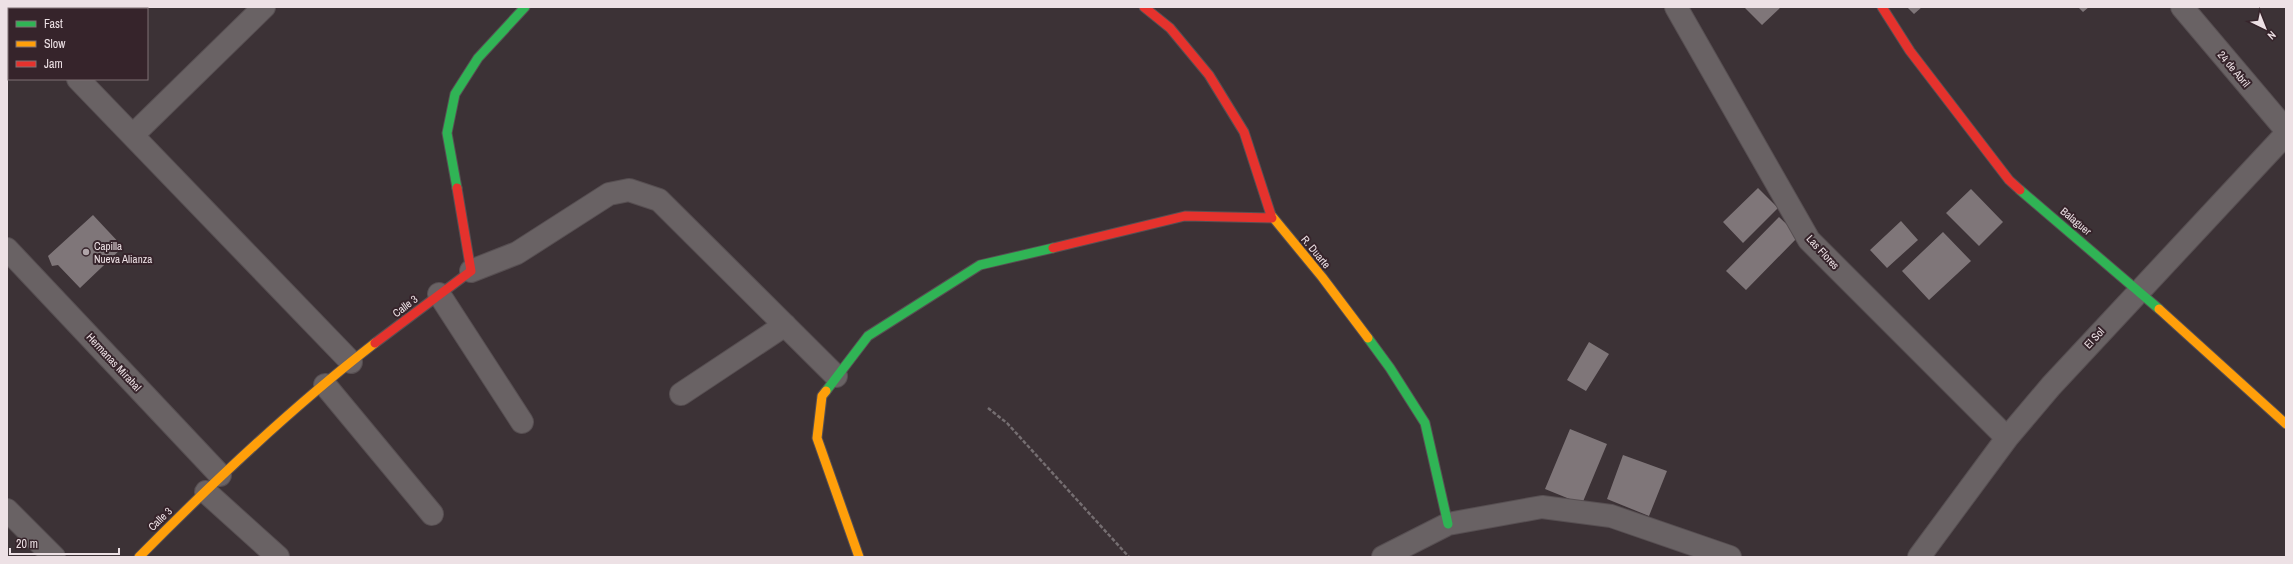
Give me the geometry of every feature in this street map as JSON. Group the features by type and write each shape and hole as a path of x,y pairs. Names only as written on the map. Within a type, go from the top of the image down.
{"street":[{"path":"133,135 264,7"},
{"path":"525,7 478,58 455,94 447,133 471,271 516,253 609,194 629,190 660,200 836,376"},
{"name":"R. Duarte","path":"1144,7 1170,28 1209,75 1240,125 1272,218 1322,277 1381,356 1425,422 1448,524"},
{"name":"Las Flores","path":"1676,7 1809,240 2007,438"},
{"name":"Balaguer","path":"1882,7 1910,51 2009,180 2195,339 2286,424"},
{"name":"24 de Abril","path":"2182,7 2286,130"},
{"path":"79,80 351,362"},
{"name":"El Sol","path":"1920,557 2007,438 2050,386 2286,134"},
{"path":"859,557 817,438 822,396 868,336 980,265 1185,216 1272,218"},
{"name":"Hermanas Mirabal","path":"7,249 220,475"},
{"name":"Calle 3","path":"139,557 206,492 220,475 351,362 471,271"},
{"path":"439,294 522,422"},
{"path":"681,394 785,325"},
{"path":"325,385 432,514"},
{"path":"206,492 278,557"},
{"path":"1382,557 1448,524 1542,507 1611,516 1730,557"},
{"path":"7,510 54,557"}],"path":[{"path":"988,408 1007,423 1129,557"}],"building":[{"path":"1744,7 1781,7 1762,25"},
{"path":"1907,7 1922,7 1914,14"},
{"path":"2078,7 2089,7 2083,12"},
{"path":"1758,188 1778,208 1743,243 1723,222"},
{"path":"1971,189 2003,222 1979,246 1946,213"},
{"name":"Capilla Nueva Alianza","path":"93,215 123,247 80,288 58,265 52,266 48,256"},
{"path":"1779,217 1799,236 1746,290 1726,271"},
{"path":"1901,221 1918,240 1887,268 1870,250"},
{"path":"1943,232 1971,261 1929,300 1902,271"},
{"path":"1589,342 1609,354 1586,391 1567,380"},
{"path":"1570,429 1607,444 1582,504 1545,489"},
{"path":"1623,455 1667,471 1649,516 1607,499"}],"traffic: fast":[{"path":"457,188 447,133 455,94 478,58 525,7"},
{"path":"2020,190 2159,309"},
{"path":"826,391 868,336 980,265 1053,248"},
{"path":"1368,338 1390,368 1425,423 1448,524"}],"traffic: slow":[{"path":"1271,215 1322,277 1368,338"},
{"path":"2159,309 2286,424"},
{"path":"139,557 283,419 375,343"},
{"path":"826,391 822,396 817,438 859,557"}],"traffic: jam":[{"path":"1144,7 1170,28 1209,75 1244,132 1271,215"},
{"path":"1882,7 1910,51 2009,180 2020,190"},
{"path":"375,343 471,271 457,188"},
{"path":"1053,248 1185,216 1272,218"}],"place":[{"name":"Capilla Nueva Alianza","path":"86,252"}]}
